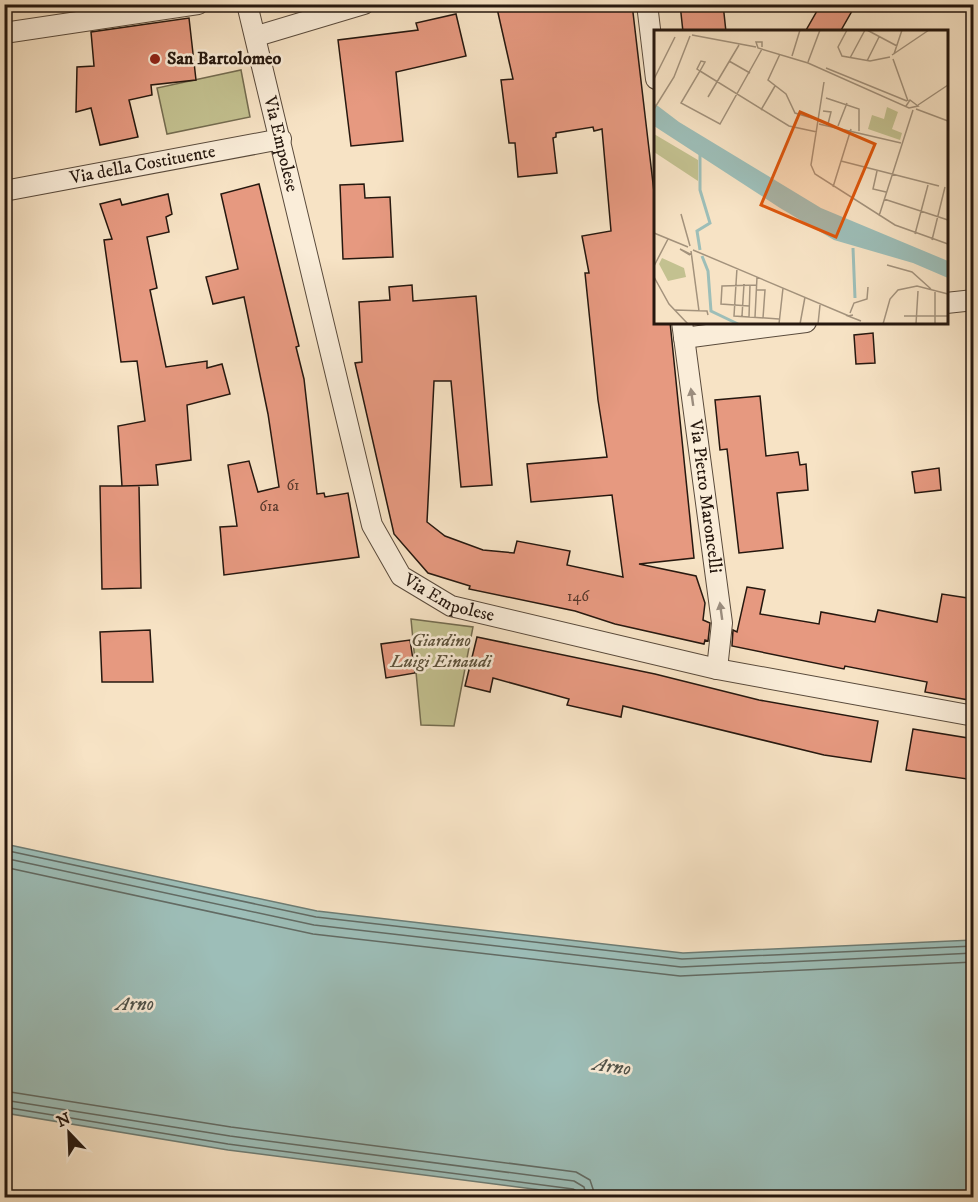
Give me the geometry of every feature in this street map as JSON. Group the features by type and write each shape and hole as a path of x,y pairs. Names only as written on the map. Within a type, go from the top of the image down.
{"street":[{"path":"4,33 198,4"},
{"name":"Via Empolese","path":"248,4 282,139 372,525 401,576 451,606 717,669 974,716"},
{"path":"257,36 363,4"},
{"path":"647,4 654,62"},
{"name":"Via della Costituente","path":"4,191 282,139"},
{"path":"948,303 974,300"},
{"path":"683,330 775,324"},
{"name":"Via Pietro Maroncelli","path":"683,330 722,623 717,669"}],"green space":[{"path":"241,70 250,117 167,134 157,88"},
{"name":"Giardino Luigi Einaudi","path":"411,619 473,627 454,726 421,725"}],"water":[{"name":"Arno","path":"5,844 317,911 683,953 973,940 973,1197 595,1197 228,1150 5,1113"}],"building":[{"path":"496,4 632,4 654,192 654,324 670,324 694,558 639,564 696,576 705,603 703,620 710,623 708,641 705,640 704,644 615,624 575,611 469,589 470,586 428,573 394,534 355,363 362,362 359,302 390,300 389,287 412,285 413,301 476,296 492,485 461,487 451,381 434,381 427,522 445,536 483,550 514,553 517,541 570,551 567,565 623,577 612,495 531,502 527,464 607,457 598,400 585,273 589,273 582,236 611,231 602,129 594,131 593,127 556,133 556,137 553,138 557,173 518,177 515,143 509,143 501,80 513,79"},
{"path":"680,4 723,4 726,30 683,30"},
{"path":"821,4 856,4 841,30 806,30"},
{"path":"456,14 466,56 396,72 403,141 351,146 338,40 418,30 416,23"},
{"path":"189,18 196,80 151,85 152,95 129,100 138,137 100,145 91,108 76,112 77,67 94,66 91,32"},
{"path":"259,184 299,346 296,347 304,379 317,494 324,493 325,497 348,493 359,557 224,575 220,527 237,526 228,465 249,461 258,492 279,487 268,414 244,297 213,304 206,277 238,269 221,194"},
{"path":"364,184 365,198 390,197 393,257 343,259 340,185"},
{"path":"168,194 172,214 166,217 169,232 147,237 157,288 150,290 166,367 207,361 207,368 222,364 230,394 187,405 191,460 156,465 158,485 122,486 118,426 145,421 137,361 121,362 104,240 112,239 100,204 120,199 122,205"},
{"path":"873,333 875,363 856,364 854,335"},
{"path":"760,396 766,456 798,452 800,465 806,464 808,490 777,493 783,548 739,553 727,449 720,450 715,400"},
{"path":"939,468 941,490 915,493 912,472"},
{"path":"100,486 139,486 141,588 102,589"},
{"path":"747,587 765,590 760,614 819,624 821,612 875,622 878,610 937,622 942,594 974,599 974,701 925,692 927,682 845,666 844,669 732,646 733,630 737,632"},
{"path":"150,630 153,682 102,682 100,632"},
{"path":"477,637 655,674 759,700 878,721 871,762 824,755 623,706 621,717 567,705 569,699 493,678 490,692 465,686"},
{"path":"410,640 415,673 386,678 381,644"},
{"path":"913,729 974,739 974,780 906,770"}],"place":[{"name":"San Bartolomeo","path":"155,59"}]}
